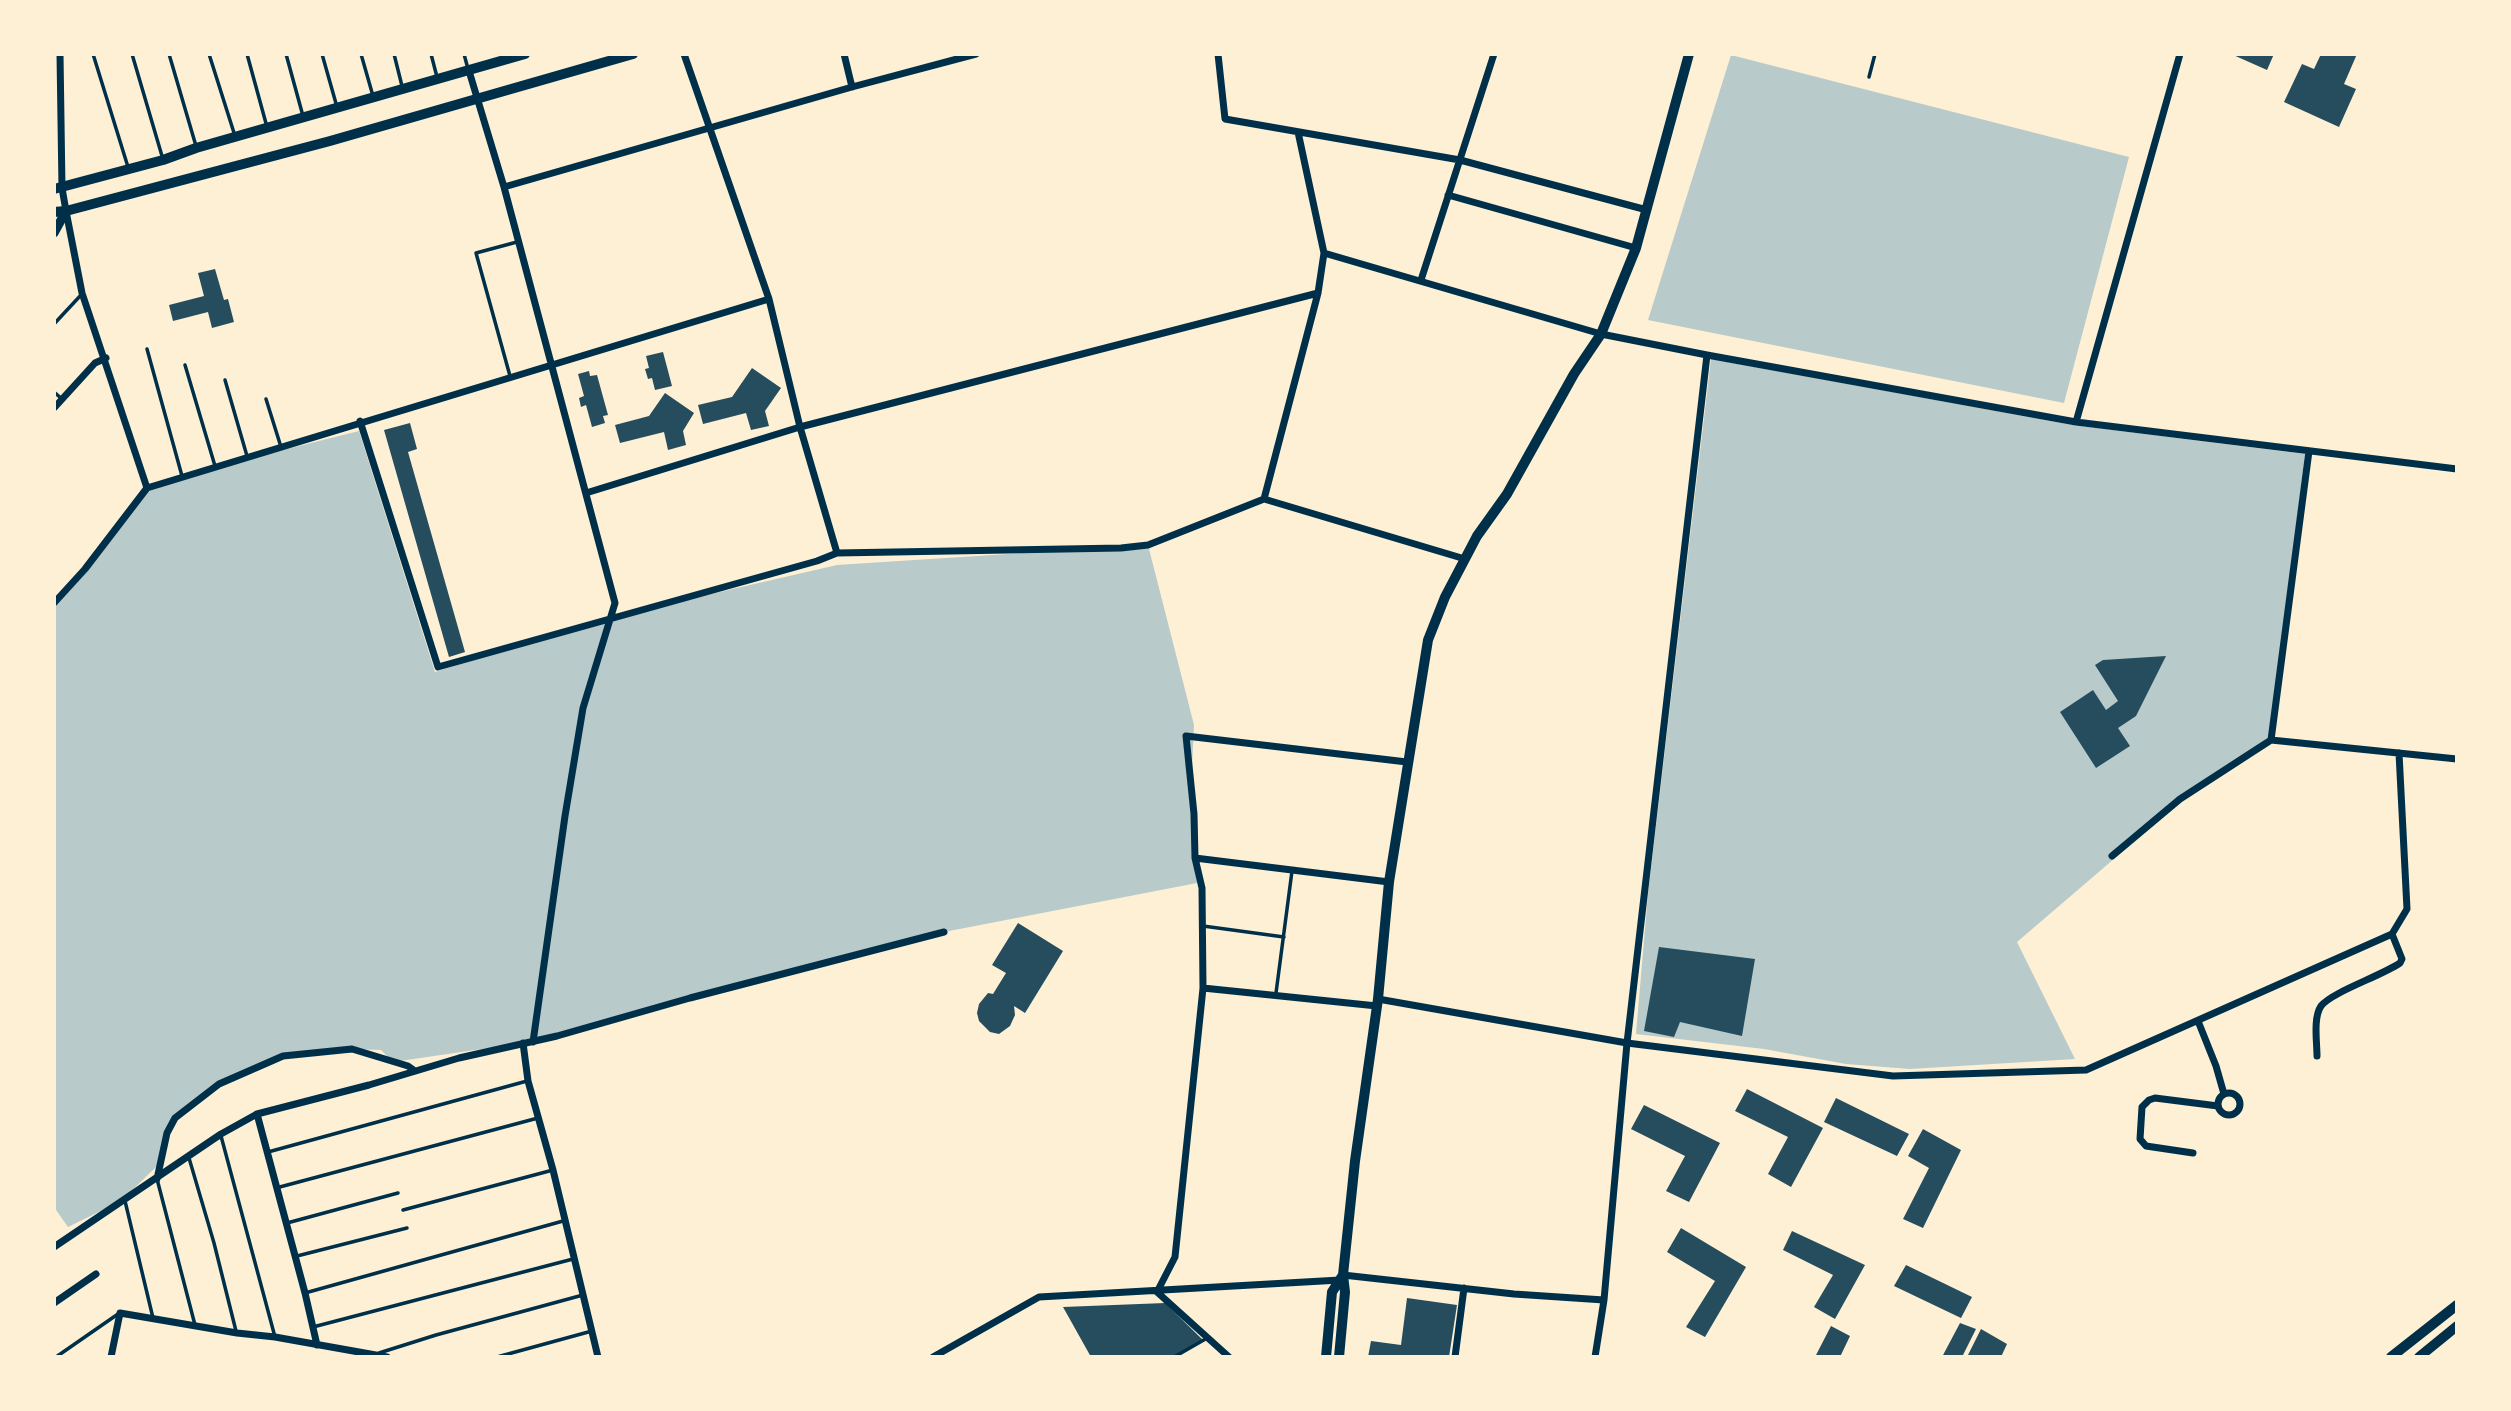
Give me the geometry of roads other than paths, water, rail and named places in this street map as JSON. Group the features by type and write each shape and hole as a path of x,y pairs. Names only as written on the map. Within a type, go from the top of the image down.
{"main road":[{"path":"58,188 404,90 505,57 525,54"},
{"path":"60,211 477,100 633,54"},
{"path":"1341,1353 1345,1292 1342,1277 1355,1161 1378,1003 1389,882 1430,633 1444,597 1477,536 1513,483 1574,374 1601,334 1636,248 1689,54"},
{"path":"1326,1357 1332,1292 1342,1277"},
{"path":"2391,1357 2457,1305"},
{"path":"2422,1356 2457,1326"},
{"path":"1318,1357 1327,1341"}],"street":[{"path":"60,54 60,211 82,293 106,358 147,488"},
{"path":"684,54 769,299 800,427 837,552"},
{"path":"844,54 852,87"},
{"path":"504,187 976,54"},
{"path":"1218,54 1225,119 1460,160 1647,210"},
{"path":"1422,280 1494,54"},
{"path":"2076,422 2180,54"},
{"path":"468,71 504,187 615,603 583,708 533,1042"},
{"path":"1264,499 1318,293 1324,253 1298,132"},
{"path":"1448,195 1636,248"},
{"path":"54,233 60,211"},
{"path":"1324,253 1601,334 1707,355 2076,422 2457,469"},
{"path":"586,493 800,427 1318,293"},
{"path":"54,603 85,569 147,488 360,421 769,299"},
{"path":"1595,1357 1604,1300 1627,1043 1707,355"},
{"path":"54,408 95,363 106,358"},
{"path":"360,421 438,667 817,561 837,552 1121,548 1148,545 1264,499 1465,559"},
{"path":"2271,740 2308,451"},
{"path":"1157,1292 1175,1256 1203,989 1202,888 1195,858 1194,814 1186,736 1407,762"},
{"path":"2112,856 2180,799 2271,740 2457,759"},
{"path":"1203,989 1378,1003 1627,1043 1893,1076 2086,1070 2392,934 2407,909 2399,753"},
{"path":"1195,858 1389,882"},
{"path":"54,1247 221,1134 257,1114 459,1058 533,1042 944,932"},
{"path":"2317,1056 2318,1015 2321,1006 2336,994 2362,984 2400,963 2402,959 2392,934"},
{"path":"2198,1021 2224,1094"},
{"path":"523,1043 528,1081 553,1170 598,1357"},
{"path":"158,1179 167,1133 175,1118 219,1084 283,1056 352,1049 408,1066 415,1071"},
{"path":"2218,1106 2224,1094"},
{"path":"2193,1153 2146,1146 2140,1139 2141,1107 2155,1098 2218,1106 2228,1115 2235,1114 2239,1101 2235,1095 2224,1094"},
{"path":"257,1114 317,1345"},
{"path":"54,1303 96,1275"},
{"path":"933,1357 1039,1297 1157,1292 1342,1277 1604,1300"},
{"path":"1455,1357 1464,1288"},
{"path":"1157,1292 1229,1357"},
{"path":"111,1357 120,1313 377,1353 387,1357"}],"lane":[{"path":"93,54 129,169"},
{"path":"132,54 163,160"},
{"path":"169,54 197,148"},
{"path":"209,54 236,137"},
{"path":"247,54 267,129"},
{"path":"286,54 304,118"},
{"path":"322,54 337,109"},
{"path":"361,54 373,98"},
{"path":"394,54 404,90"},
{"path":"430,54 438,79"},
{"path":"464,54 468,71"},
{"path":"1869,77 1875,54"},
{"path":"510,376 476,253 518,242"},
{"path":"54,324 82,293"},
{"path":"147,349 182,476"},
{"path":"185,365 215,466"},
{"path":"225,380 247,456"},
{"path":"54,392 62,399"},
{"path":"266,399 281,447"},
{"path":"1276,996 1292,871"},
{"path":"1202,926 1284,937"},
{"path":"266,1152 528,1081"},
{"path":"276,1189 538,1118"},
{"path":"221,1134 275,1337"},
{"path":"189,1158 237,1333"},
{"path":"403,1210 553,1170"},
{"path":"158,1179 195,1325"},
{"path":"285,1224 398,1193"},
{"path":"125,1201 153,1318"},
{"path":"305,1293 565,1220"},
{"path":"295,1257 407,1228"},
{"path":"313,1327 575,1259"},
{"path":"377,1353 583,1295"},
{"path":"55,1357 120,1313"},
{"path":"497,1357 592,1331"},
{"path":"1174,1357 1209,1337"}]}
